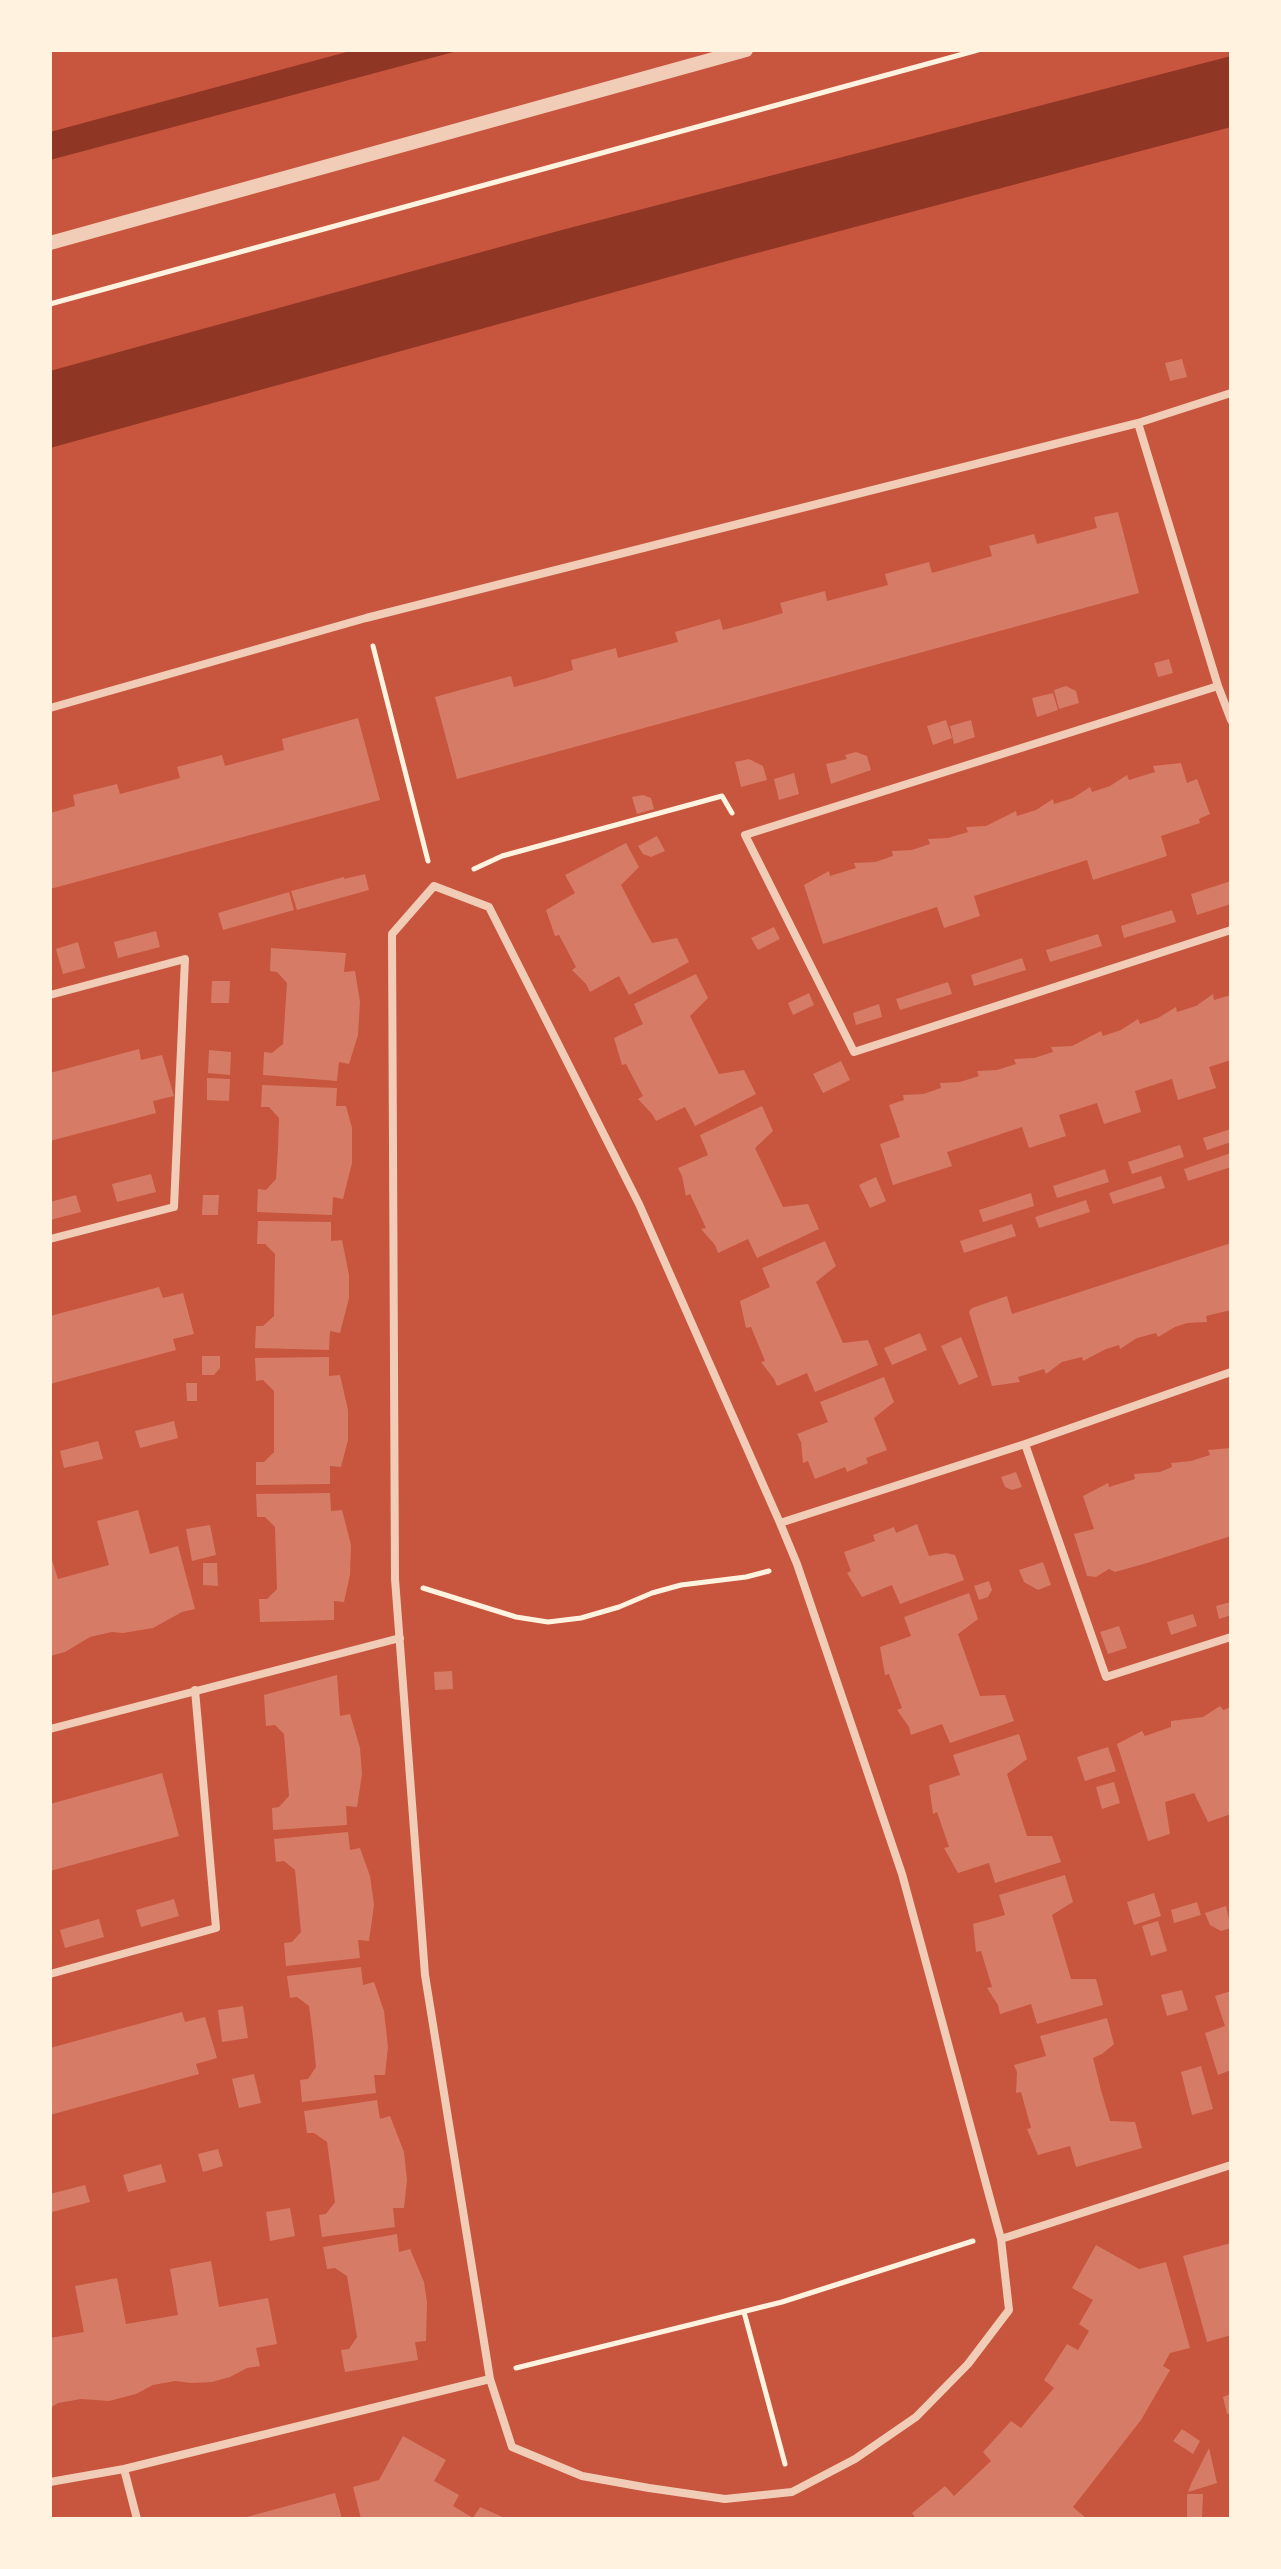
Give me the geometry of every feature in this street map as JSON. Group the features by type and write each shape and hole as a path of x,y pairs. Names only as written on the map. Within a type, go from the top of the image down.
{"street":[{"path":"50,243 746,50"},
{"path":"50,708 366,618 1138,423 1231,393"},
{"path":"1138,423 1231,720"},
{"path":"1218,686 745,835 854,1052 1231,930"},
{"path":"434,886 489,907 639,1204 780,1523 797,1564 902,1874 1001,2239 1009,2310 968,2364 916,2417 855,2459 792,2492 725,2499 582,2476 512,2447 490,2379 425,1975 395,1579 392,934 434,886"},
{"path":"50,995 185,959 174,1207 50,1239"},
{"path":"780,1523 1025,1444 1231,1372"},
{"path":"1025,1444 1106,1677 1231,1637"},
{"path":"50,1729 400,1638"},
{"path":"50,1974 216,1928 195,1690"},
{"path":"1001,2239 1231,2165"},
{"path":"50,2482 124,2469 490,2379"},
{"path":"124,2469 137,2519"}],"path":[{"path":"50,304 978,50"},
{"path":"366,618 434,886 502,856 722,796 745,835"},
{"path":"395,1579 516,1617 548,1622 581,1618 681,1585 746,1577 797,1564"},
{"path":"490,2379 515,2368 782,2302 974,2241 1001,2239"},
{"path":"744,2312 792,2492"}],"shaded area":[{"path":"354,50 461,50 50,160 50,132"},
{"path":"1231,56 1231,127 727,261 50,448 50,371 558,231"}],"building":[{"path":"1182,359 1187,377 1170,381 1165,363"},
{"path":"1118,512 1139,593 457,779 435,697 511,676 514,687 544,679 573,670 571,660 616,648 618,658 678,642 675,632 720,619 723,630 753,622 783,613 780,603 825,591 827,601 888,585 885,574 929,562 932,573 992,556 989,546 1034,534 1037,544 1097,528 1094,517"},
{"path":"1169,659 1173,673 1158,677 1154,663"},
{"path":"1066,686 1076,691 1079,703 1059,709 1054,690"},
{"path":"1053,693 1058,710 1037,717 1032,698"},
{"path":"358,718 380,800 50,889 50,813 75,806 73,795 117,784 120,794 180,778 177,767 222,755 225,766 284,750 282,739"},
{"path":"946,720 952,738 933,745 927,726"},
{"path":"971,720 975,737 954,744 950,726"},
{"path":"856,752 867,756 871,770 831,784 826,764 847,759 845,755"},
{"path":"749,759 763,766 767,780 741,787 735,762"},
{"path":"1181,763 1187,783 1197,779 1210,814 1199,819 1200,823 1161,836 1167,856 1093,880 1087,860 974,896 980,916 944,928 937,907 823,944 804,885 829,871 830,876 856,868 854,863 875,862 893,856 892,851 912,850 930,844 928,839 948,838 968,832 966,827 986,826 1016,811 1017,816 1036,810 1053,799 1054,804 1073,798 1090,787 1092,792 1110,786 1127,775 1129,780 1155,772 1153,766"},
{"path":"794,773 799,794 779,800 774,779"},
{"path":"643,795 651,798 654,809 637,814 632,797"},
{"path":"657,836 665,851 651,857 643,854 638,846"},
{"path":"626,843 639,867 621,885 636,914 652,943 677,938 689,962 629,995 619,976 590,992 572,970 576,967 559,935 555,936 546,910 575,893 565,875"},
{"path":"365,874 369,890 297,910 291,891"},
{"path":"1231,881 1231,904 1197,915 1191,894"},
{"path":"289,892 294,910 223,930 218,913"},
{"path":"1172,910 1176,922 1124,938 1121,926"},
{"path":"774,927 780,939 758,950 751,938"},
{"path":"156,931 160,947 118,958 114,942"},
{"path":"1098,934 1102,946 1050,962 1046,950"},
{"path":"78,942 85,968 63,974 56,949"},
{"path":"271,948 346,953 344,972 355,971 360,1002 358,1035 349,1064 339,1062 337,1081 263,1075 264,1052 272,1053 283,1044 287,983 277,972 270,971"},
{"path":"1022,958 1026,970 974,986 971,975"},
{"path":"696,974 708,998 690,1016 719,1074 744,1070 756,1094 695,1126 685,1107 656,1121 638,1099 643,1096 626,1064 622,1065 614,1038 643,1024 634,1004"},
{"path":"212,981 230,981 229,1003 211,1003"},
{"path":"948,982 952,994 900,1010 896,999"},
{"path":"809,993 814,1005 793,1015 788,1003"},
{"path":"1213,994 1214,1000 1231,995 1231,1060 1209,1067 1216,1088 1178,1100 1172,1079 1135,1091 1141,1112 1104,1124 1097,1103 1059,1115 1066,1136 1029,1148 1022,1127 947,1152 952,1166 893,1185 880,1144 900,1137 889,1105 904,1100 903,1095 923,1094 941,1088 940,1083 960,1082 979,1076 977,1071 997,1070 1016,1064 1014,1059 1034,1058 1053,1052 1051,1047 1072,1046 1101,1031 1103,1036 1121,1030 1138,1019 1140,1024 1158,1018 1176,1007 1177,1012 1196,1006"},
{"path":"879,1004 882,1017 856,1025 853,1013"},
{"path":"139,1049 141,1060 162,1055 174,1096 153,1101 156,1113 50,1141 50,1073"},
{"path":"209,1050 231,1052 230,1075 208,1073"},
{"path":"841,1061 850,1080 823,1093 813,1074"},
{"path":"207,1078 230,1079 229,1101 207,1100"},
{"path":"262,1085 337,1088 336,1106 346,1106 352,1128 352,1163 343,1199 333,1197 332,1215 257,1212 258,1189 266,1190 276,1179 278,1149 279,1118 269,1107 261,1107"},
{"path":"762,1106 773,1131 755,1148 783,1207 808,1204 819,1229 757,1258 748,1239 718,1253 701,1229 706,1228 690,1194 686,1196 678,1168 708,1155 700,1135"},
{"path":"1231,1129 1231,1142 1207,1150 1203,1138"},
{"path":"1180,1145 1184,1157 1132,1174 1128,1162"},
{"path":"1231,1153 1231,1167 1188,1181 1184,1169"},
{"path":"1105,1169 1109,1182 1057,1198 1053,1186"},
{"path":"151,1174 156,1192 117,1202 112,1184"},
{"path":"1161,1176 1165,1188 1113,1204 1109,1193"},
{"path":"876,1177 886,1201 870,1208 859,1185"},
{"path":"1031,1193 1034,1206 983,1222 979,1210"},
{"path":"76,1195 81,1212 50,1220 50,1202"},
{"path":"203,1195 219,1195 218,1215 202,1215"},
{"path":"1086,1200 1090,1212 1039,1228 1035,1217"},
{"path":"258,1221 331,1222 331,1241 342,1240 349,1275 349,1298 340,1333 330,1331 329,1350 255,1348 256,1326 263,1326 274,1316 275,1254 265,1244 257,1244"},
{"path":"1012,1224 1016,1236 964,1253 960,1241"},
{"path":"825,1241 836,1266 816,1282 843,1343 868,1340 878,1365 815,1392 807,1373 777,1386 761,1362 765,1361 751,1327 746,1328 740,1301 770,1287 762,1268"},
{"path":"1231,1243 1231,1310 1206,1316 1207,1322 1175,1327 1158,1337 1156,1333 1137,1338 1120,1349 1119,1345 1106,1349 1083,1361 1082,1357 1062,1362 1046,1374 1044,1369 1018,1377 1020,1382 992,1386 969,1312 972,1308 1007,1296 1012,1314"},
{"path":"159,1287 163,1298 183,1293 194,1334 173,1339 176,1350 50,1384 50,1316"},
{"path":"920,1333 927,1350 892,1365 884,1348"},
{"path":"961,1337 978,1377 959,1385 941,1346"},
{"path":"202,1356 220,1356 220,1368 214,1375 202,1375"},
{"path":"329,1357 329,1376 340,1375 348,1410 348,1440 341,1467 330,1466 330,1484 256,1485 256,1462 264,1462 274,1452 274,1391 263,1380 256,1381 255,1358"},
{"path":"884,1377 894,1402 874,1418 887,1450 866,1458 868,1463 847,1472 845,1467 815,1479 808,1461 803,1463 797,1434 828,1422 820,1402"},
{"path":"186,1383 197,1383 197,1401 187,1401"},
{"path":"174,1421 178,1438 140,1448 135,1431"},
{"path":"98,1441 103,1459 64,1468 60,1451"},
{"path":"1231,1448 1231,1536 1115,1572 1109,1569 1096,1577 1087,1576 1074,1534 1094,1529 1083,1496 1108,1483 1109,1487 1135,1479 1134,1474 1160,1472 1172,1467 1171,1463 1210,1455 1208,1450"},
{"path":"1016,1472 1022,1487 1012,1490 1005,1487 1001,1477"},
{"path":"330,1493 331,1511 342,1510 351,1545 350,1575 344,1602 334,1601 334,1620 260,1622 259,1599 267,1599 277,1589 275,1527 265,1517 257,1517 256,1494"},
{"path":"138,1510 150,1554 178,1546 195,1609 182,1612 153,1628 90,1637 65,1652 50,1656 50,1554 58,1579 109,1565 97,1521"},
{"path":"917,1524 929,1556 955,1555 964,1580 900,1604 892,1585 862,1597 847,1573 851,1571 844,1552 875,1541 873,1535 894,1527 896,1533"},
{"path":"210,1525 216,1555 192,1561 186,1529"},
{"path":"1043,1562 1051,1585 1038,1590 1024,1582 1019,1570"},
{"path":"203,1563 217,1563 218,1586 203,1585"},
{"path":"989,1581 992,1590 988,1597 979,1600 974,1586"},
{"path":"969,1593 978,1619 958,1634 980,1696 1005,1695 1014,1721 950,1743 942,1724 911,1735 897,1710 902,1708 889,1674 885,1675 880,1647 911,1636 904,1617"},
{"path":"1231,1602 1231,1615 1219,1619 1216,1606"},
{"path":"1193,1614 1197,1626 1171,1635 1167,1622"},
{"path":"1119,1626 1127,1648 1108,1654 1100,1632"},
{"path":"452,1671 453,1689 435,1690 434,1672"},
{"path":"337,1675 340,1716 350,1714 360,1748 362,1774 357,1807 346,1806 347,1825 273,1830 272,1808 279,1807 289,1796 284,1734 275,1725 266,1726 264,1695"},
{"path":"1220,1706 1223,1710 1231,1707 1231,1814 1208,1822 1194,1793 1165,1802 1170,1834 1148,1841 1117,1744 1142,1731 1145,1736 1171,1727 1171,1721 1203,1717"},
{"path":"1019,1734 1027,1759 1007,1774 1027,1836 1052,1836 1061,1862 995,1883 989,1863 958,1873 944,1848 949,1847 937,1812 933,1814 929,1785 960,1775 953,1755"},
{"path":"1108,1747 1116,1771 1085,1781 1077,1757"},
{"path":"162,1773 179,1836 50,1871 50,1804"},
{"path":"1114,1782 1120,1803 1102,1809 1096,1787"},
{"path":"348,1832 350,1850 360,1848 370,1876 374,1905 369,1941 358,1940 360,1958 286,1966 284,1943 292,1942 301,1932 295,1870 284,1861 276,1862 274,1839"},
{"path":"1065,1875 1073,1902 1052,1915 1071,1979 1096,1979 1103,2005 1037,2024 1031,2004 1000,2014 987,1988 992,1987 981,1951 976,1952 973,1924 1005,1915 999,1895"},
{"path":"1154,1893 1161,1916 1134,1925 1127,1902"},
{"path":"174,1899 179,1916 141,1927 136,1910"},
{"path":"1197,1902 1201,1915 1174,1923 1171,1910"},
{"path":"1226,1906 1231,1928 1221,1931 1210,1925 1205,1913"},
{"path":"99,1919 104,1937 65,1948 60,1930"},
{"path":"1158,1921 1167,1951 1151,1956 1142,1926"},
{"path":"361,1967 363,1985 374,1982 384,2011 388,2047 385,2075 374,2075 376,2093 302,2102 300,2080 308,2079 316,2067 313,2037 309,2006 297,1997 290,1998 287,1976"},
{"path":"1182,1990 1188,2010 1167,2016 1161,1995"},
{"path":"1231,1991 1231,2070 1218,2075 1205,2033 1225,2026 1215,1996"},
{"path":"243,2006 248,2038 222,2042 218,2010"},
{"path":"182,2012 185,2022 205,2017 217,2058 196,2064 199,2074 50,2115 50,2048"},
{"path":"1107,2018 1114,2044 1093,2058 1101,2090 1110,2121 1135,2122 1142,2148 1076,2167 1070,2146 1038,2155 1027,2129 1031,2128 1021,2092 1016,2093 1017,2072 1014,2065 1046,2056 1040,2036"},
{"path":"1201,2066 1213,2109 1192,2115 1181,2072"},
{"path":"254,2074 261,2103 239,2108 232,2079"},
{"path":"377,2100 380,2119 390,2116 404,2152 407,2180 404,2208 393,2208 395,2227 322,2237 319,2215 326,2214 335,2202 327,2142 314,2133 307,2133 304,2111"},
{"path":"218,2149 223,2166 203,2172 198,2154"},
{"path":"161,2164 166,2182 128,2192 123,2175"},
{"path":"85,2185 90,2202 52,2212 50,2194"},
{"path":"290,2208 295,2236 270,2241 266,2212"},
{"path":"397,2234 399,2252 410,2249 424,2282 426,2341 415,2342 418,2360 345,2372 341,2350 349,2349 357,2337 347,2276 335,2268 327,2269 323,2247"},
{"path":"1231,2243 1231,2335 1207,2342 1183,2256"},
{"path":"1096,2245 1139,2269 1166,2262 1190,2348 1170,2353 1163,2366 1170,2370 1141,2420 1073,2507 1087,2519 916,2519 912,2513 945,2486 954,2496 991,2461 983,2452 1011,2421 1021,2428 1054,2388 1044,2380 1067,2344 1078,2350 1089,2331 1079,2324 1093,2300 1072,2288"},
{"path":"211,2261 219,2307 268,2298 277,2344 256,2348 260,2366 212,2382 175,2381 153,2385 136,2394 109,2401 81,2399 58,2403 50,2408 50,2338 84,2332 75,2286 117,2278 126,2324 178,2315 170,2269"},
{"path":"1231,2394 1231,2413 1227,2414 1223,2397"},
{"path":"1182,2429 1200,2441 1193,2454 1173,2441"},
{"path":"403,2436 446,2460 434,2481 459,2495 453,2506 473,2518 480,2507 507,2519 361,2519 353,2487 379,2480"},
{"path":"1209,2448 1217,2483 1188,2492 1191,2484"},
{"path":"335,2493 342,2519 243,2519 243,2518"},
{"path":"1187,2494 1203,2494 1202,2519 1187,2519"}]}
